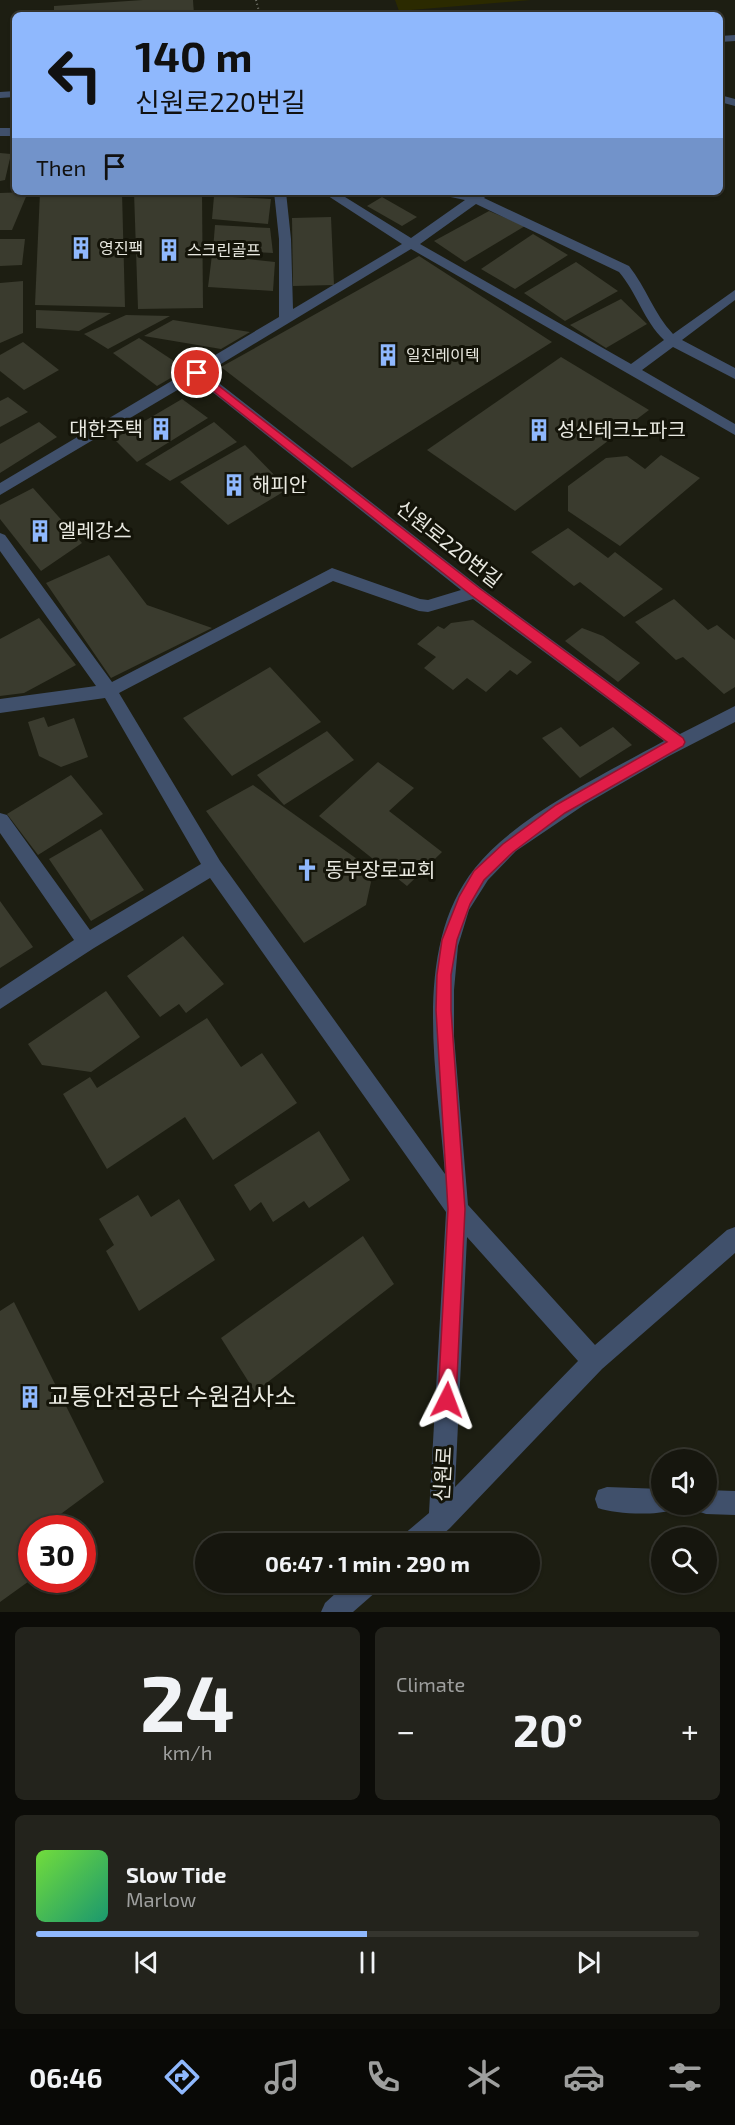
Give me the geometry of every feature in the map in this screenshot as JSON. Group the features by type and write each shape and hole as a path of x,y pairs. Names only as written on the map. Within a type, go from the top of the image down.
{"street":[{"path":"280,195 285,239 286,319"},
{"path":"333,195 411,244 735,430"},
{"path":"0,490 411,244 479,195 624,269 640,289 659,327 672,341 735,374"},
{"path":"632,371 735,294"},
{"name":"신원로220번길","path":"197,373 475,592 678,742"},
{"path":"0,539 109,692 213,867 457,1209 594,1361"},
{"path":"0,706 109,692 332,573 419,605 428,606 475,592"},
{"name":"신원로","path":"425,1533 441,1519 457,1209 444,1010 444,975 449,940 464,902 479,876 508,848 560,809 678,742 735,713"},
{"path":"1,820 87,942"},
{"path":"0,1000 87,942 213,867"},
{"path":"441,1519 594,1361 735,1238"},
{"path":"607,1499 651,1501"},
{"path":"717,1502 735,1503"},
{"path":"334,1612 356,1593"}],"shaded area":[{"path":"395,0 531,0 399,11"}],"building":[{"path":"143,0 193,0 194,12 54,12 54,6"},
{"path":"0,153 11,154 5,180 0,181"},
{"path":"0,193 27,195 12,230 0,230"},
{"name":"영진팩","path":"40,195 122,195 125,307 35,305"},
{"name":"스크린골프","path":"134,195 202,195 203,308 138,309"},
{"path":"214,196 271,199 268,224 212,219"},
{"path":"382,197 417,217 402,226 367,206"},
{"path":"489,211 525,226 465,262 434,241"},
{"path":"331,217 334,285 293,286 292,218"},
{"path":"215,225 270,228 273,253 213,250"},
{"path":"533,234 568,255 515,289 481,269"},
{"path":"0,239 25,239 22,265 0,266"},
{"path":"212,255 275,262 273,291 208,287"},
{"name":"일진레이텍","path":"419,256 552,342 352,468 221,367"},
{"path":"576,262 618,291 565,321 524,293"},
{"path":"23,281 23,333 0,343 0,283"},
{"path":"621,299 647,324 606,348 570,325"},
{"path":"36,310 111,313 79,331 36,328"},
{"path":"126,315 170,316 108,349 84,334"},
{"path":"173,320 250,332 221,349 144,336"},
{"path":"139,338 186,369 157,386 113,353"},
{"path":"23,342 59,370 24,390 0,371 0,355"},
{"name":"성신테크노파크","path":"561,357 649,410 515,511 427,450"},
{"path":"8,397 28,412 0,427 0,401"},
{"name":"대한주택","path":"182,399 208,418 137,462 114,439"},
{"path":"39,422 57,437 0,473 0,444"},
{"path":"214,422 237,442 170,481 145,464"},
{"name":"해피안","path":"245,445 288,489 228,525 180,482"},
{"path":"661,455 700,478 620,546 568,511 568,486 606,458 627,456 645,469"},
{"name":"엘레강스","path":"33,488 82,543 41,571 0,519 0,505"},
{"path":"568,528 608,558 615,552 663,589 624,617 580,582 574,586 531,552"},
{"path":"109,555 147,605 212,628 111,678 46,583"},
{"path":"674,599 708,630 717,625 735,640 735,687 724,694 683,657 676,660 635,622"},
{"path":"39,618 76,665 24,693 0,696 0,639"},
{"path":"473,620 532,662 517,675 510,670 486,692 467,678 453,690 424,668 436,657 417,644 438,626 444,629 451,623"},
{"path":"582,628 603,636 640,663 618,682 565,641"},
{"path":"270,667 321,722 232,776 183,718"},
{"path":"44,717 48,727 74,718 88,757 61,767 39,756 28,722"},
{"path":"561,727 580,747 613,727 632,745 580,778 542,738"},
{"path":"327,731 354,760 284,805 257,775"},
{"path":"378,762 414,788 389,811 442,852 407,886 319,816"},
{"path":"71,775 103,814 38,855 7,814"},
{"name":"동부장로교회","path":"253,785 357,859 371,882 366,905 304,943 206,811"},
{"path":"101,829 144,890 91,921 49,859"},
{"path":"0,901 33,947 0,968"},
{"path":"183,936 224,984 186,1013 179,1004 160,1017 127,976"},
{"path":"106,991 140,1037 91,1072 42,1065 28,1044"},
{"path":"207,1018 241,1067 262,1053 297,1103 213,1160 185,1117 107,1169 63,1094 90,1077 97,1088"},
{"path":"319,1131 350,1180 309,1208 304,1201 273,1222 261,1202 250,1211 234,1185"},
{"path":"138,1195 151,1217 179,1199 215,1260 139,1311 106,1251 114,1245 99,1219"},
{"path":"363,1236 394,1284 255,1392 221,1338"},
{"name":"교통안전공단 수원검사소","path":"14,1302 104,1482 59,1515 18,1515 18,1589 0,1602 0,1311"}],"place":[{"name":"영진팩","path":"81,248"},
{"name":"스크린골프","path":"169,250"},
{"name":"일진레이텍","path":"388,355"},
{"name":"대한주택","path":"161,429"},
{"name":"성신테크노파크","path":"539,430"},
{"name":"해피안","path":"234,485"},
{"name":"엘레강스","path":"40,531"},
{"name":"동부장로교회","path":"307,870"},
{"name":"교통안전공단 수원검사소","path":"30,1397"}],"route":[{"path":"197,373 475,592 678,742 560,809 508,848 479,876 464,902 449,940 444,975 444,1010 457,1209 447,1400"}]}
